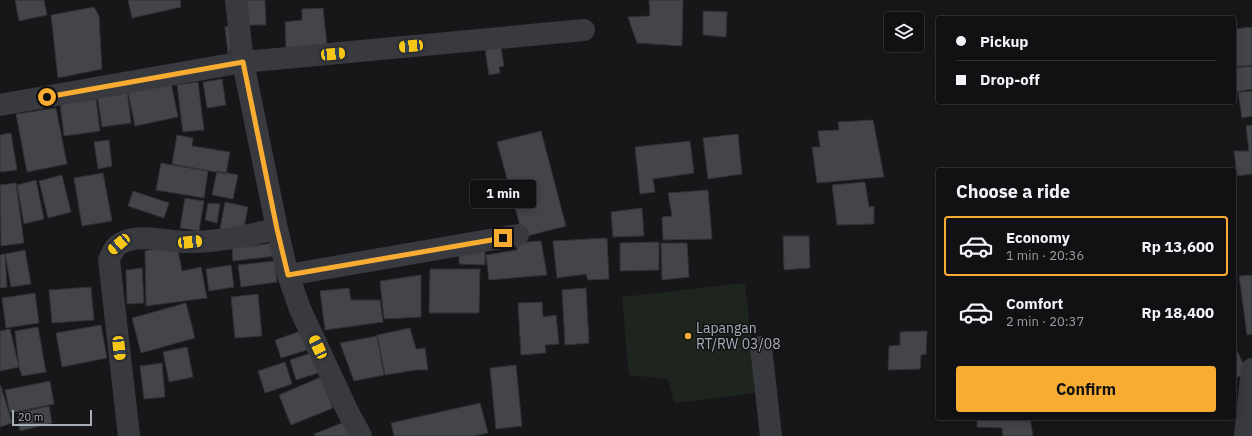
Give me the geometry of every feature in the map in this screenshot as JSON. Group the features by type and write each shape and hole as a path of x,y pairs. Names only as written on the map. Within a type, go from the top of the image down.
{"street":[{"path":"236,0 243,62 277,229 288,275 300,309 348,412 361,436"},
{"path":"0,105 243,62 584,30"},
{"path":"129,436 109,260 113,249 119,244 128,240 155,238 190,242 231,239 277,229"},
{"path":"288,275 518,235"},
{"path":"760,347 771,436"},
{"path":"1245,436 1252,369"}],"shaded area":[{"name":"Lapangan RT/RW 03/08","path":"745,283 757,393 674,403 668,379 629,375 622,297"}],"building":[{"path":"15,0 44,0 47,15 19,21"},
{"path":"128,0 180,0 181,7 132,18"},
{"path":"246,0 265,0 266,25 249,25"},
{"path":"649,0 683,0 682,46 637,43 628,17 650,16"},
{"path":"94,7 99,16 102,69 58,78 51,15"},
{"path":"323,8 327,46 286,49 285,22 302,20 302,9"},
{"path":"703,11 727,12 726,37 703,35"},
{"path":"239,24 239,44 230,47 230,53 228,53 225,27"},
{"path":"1252,27 1252,65 1236,67 1236,29"},
{"path":"501,47 504,66 499,67 500,73 489,75 485,49"},
{"path":"1252,66 1252,89 1236,92 1236,68"},
{"path":"222,79 226,105 207,108 203,82"},
{"path":"198,82 204,130 183,132 177,85"},
{"path":"171,83 178,117 135,126 128,92"},
{"path":"127,89 131,123 102,127 97,94"},
{"path":"1252,91 1252,116 1242,118 1238,92"},
{"path":"96,99 100,131 64,136 60,104"},
{"path":"56,108 67,164 27,172 16,114"},
{"path":"873,120 884,177 817,183 812,147 820,147 818,131 839,130 838,122"},
{"path":"1252,125 1252,174 1237,176 1234,151 1249,151 1246,126"},
{"path":"541,131 566,226 523,237 497,142"},
{"path":"11,133 17,170 0,172 0,135"},
{"path":"738,134 742,174 708,179 703,138"},
{"path":"177,135 193,138 192,146 230,152 226,174 172,164"},
{"path":"109,140 112,166 98,169 94,142"},
{"path":"690,141 694,173 653,179 655,192 640,194 635,147"},
{"path":"161,163 208,171 204,198 156,190"},
{"path":"217,171 238,175 233,199 212,195"},
{"path":"103,173 112,221 82,226 74,178"},
{"path":"62,175 71,212 48,218 39,181"},
{"path":"36,180 44,219 24,224 17,185"},
{"path":"865,182 869,207 874,206 874,224 837,225 832,185"},
{"path":"16,183 24,243 1,246 0,185"},
{"path":"708,190 712,239 663,240 662,217 672,216 668,193"},
{"path":"133,191 169,203 164,218 128,206"},
{"path":"185,198 204,201 199,231 180,228"},
{"path":"225,202 248,207 243,233 220,229"},
{"path":"208,203 220,204 217,223 205,220"},
{"path":"642,208 644,236 613,237 611,212"},
{"path":"783,236 809,236 810,268 784,270"},
{"path":"607,238 609,279 588,280 586,274 557,278 553,241"},
{"path":"541,241 547,275 489,280 486,255 517,250 516,243"},
{"path":"659,242 659,270 620,271 620,243"},
{"path":"275,243 276,256 233,261 232,248"},
{"path":"661,243 687,243 689,277 662,280"},
{"path":"177,245 182,271 201,267 207,298 146,306 145,251"},
{"path":"485,247 485,265 459,264 459,248"},
{"path":"25,250 31,284 11,287 5,254"},
{"path":"5,254 7,287 0,288 0,255"},
{"path":"275,261 277,282 241,287 238,265"},
{"path":"231,265 234,287 209,291 206,269"},
{"path":"142,268 144,303 127,304 126,270"},
{"path":"430,269 480,269 479,313 429,313"},
{"path":"421,275 421,317 384,319 380,281"},
{"path":"1252,275 1252,334 1247,335 1239,276"},
{"path":"91,287 94,320 52,323 49,290"},
{"path":"349,288 351,300 380,300 383,322 325,330 320,291"},
{"path":"586,288 589,343 565,345 562,290"},
{"path":"35,293 39,323 6,328 2,298"},
{"path":"258,294 262,336 235,338 231,297"},
{"path":"542,302 543,317 556,315 559,344 545,345 546,353 521,355 518,303"},
{"path":"186,303 195,338 141,353 132,318"},
{"path":"101,325 107,358 62,367 56,333"},
{"path":"38,327 46,372 22,376 19,367 15,331"},
{"path":"410,328 416,349 425,348 428,370 416,370 385,375 377,335"},
{"path":"10,329 19,367 0,371 0,331"},
{"path":"304,330 310,349 281,358 275,340"},
{"path":"927,331 926,354 921,355 920,369 888,370 889,346 900,345 900,332"},
{"path":"377,336 384,375 354,381 340,343"},
{"path":"187,347 193,377 169,382 163,352"},
{"path":"1236,348 1247,372 1236,378"},
{"path":"314,352 321,372 296,380 290,360"},
{"path":"285,362 292,384 265,393 258,371"},
{"path":"162,363 165,397 144,399 140,366"},
{"path":"516,365 522,426 496,429 490,368"},
{"path":"321,377 333,408 291,425 279,395"},
{"path":"50,381 54,404 10,413 5,390"},
{"path":"0,386 12,423 0,427"},
{"path":"480,403 488,433 474,436 394,436 391,423"},
{"path":"49,406 52,423 20,431 17,413"},
{"path":"977,420 1030,420 1033,436 1003,436 1002,428 977,427"},
{"path":"347,421 353,436 315,436 314,434"}],"place":[{"name":"Lapangan RT/RW 03/08","path":"688,336"}],"route":[{"path":"47,97 243,62 277,229 288,275 503,238"}]}
